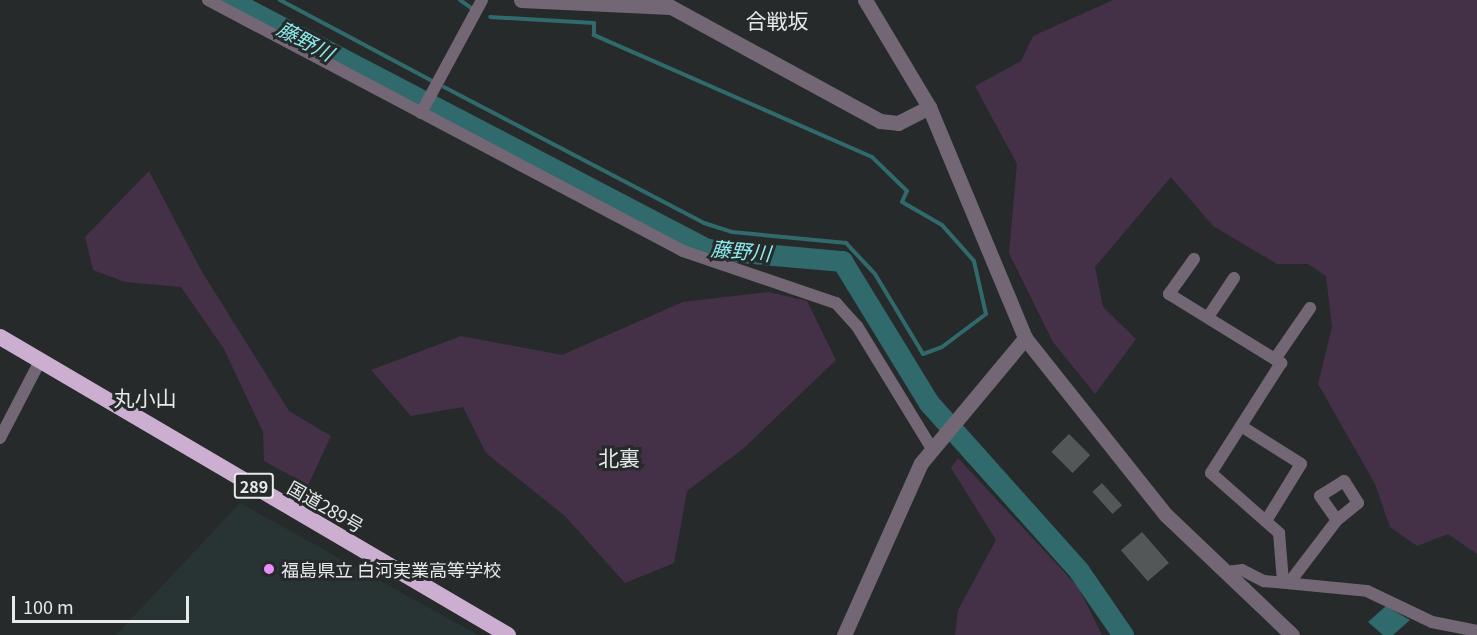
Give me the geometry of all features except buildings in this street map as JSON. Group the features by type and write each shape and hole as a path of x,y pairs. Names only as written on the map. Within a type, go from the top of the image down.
{"highway":[{"name":"国道289号","path":"0,338 508,635"}],"street":[{"path":"208,0 683,251 836,303 857,326 934,443"},
{"path":"421,113 482,0"},
{"path":"521,0 672,7 880,121 898,123 929,107"},
{"path":"865,0 929,107 1024,338 1166,515 1292,635"},
{"path":"1194,259 1169,294 1281,363 1211,473 1279,533 1286,583"},
{"path":"1208,317 1234,278"},
{"path":"1275,359 1310,308"},
{"path":"844,635 899,503 934,443 1024,338"},
{"path":"0,438 40,361"},
{"path":"1241,426 1301,464 1266,521"},
{"path":"1286,583 1336,520"},
{"path":"1224,572 1242,570 1286,583 1367,591 1432,622 1477,631"}],"shaded area":[{"path":"1113,0 1477,0 1477,554 1448,534 1417,546 1390,527 1375,484 1318,384 1332,327 1326,276 1308,264 1277,264 1213,226 1171,177 1095,267 1103,307 1136,339 1095,394 1053,342 1009,253 1017,164 975,86 1021,61 1033,36"},
{"path":"149,171 201,270 289,411 331,436 308,485 264,461 263,432 224,349 181,287 125,282 93,270 85,237"},
{"path":"769,292 807,301 836,360 744,448 687,491 674,563 625,583 565,516 486,453 463,407 411,416 371,370 461,336 562,355 683,302"},
{"path":"958,458 1078,587 1102,635 955,635 958,610 996,540 951,468"},
{"name":"福島県立 白河実業高等学校","path":"240,503 478,635 116,635"}],"water":[{"path":"1386,606 1410,620 1393,635 1383,635 1368,622"}],"waterway":[{"name":"藤野川","path":"230,0 707,249 842,261 929,403 1079,571 1123,635"},
{"path":"280,0 434,82"},
{"path":"460,0 471,8"},
{"path":"444,87 704,223 732,232 846,243 875,274 923,354 942,347 986,314 974,261 942,225 902,202 907,191 872,157 594,35 594,23 490,17"}],"place":[{"name":"福島県立 白河実業高等学校","path":"269,569"}],"district":[{"name":"合戦坂","path":"777,20"},
{"name":"丸小山","path":"145,397"},
{"name":"北裏","path":"619,457"}]}
